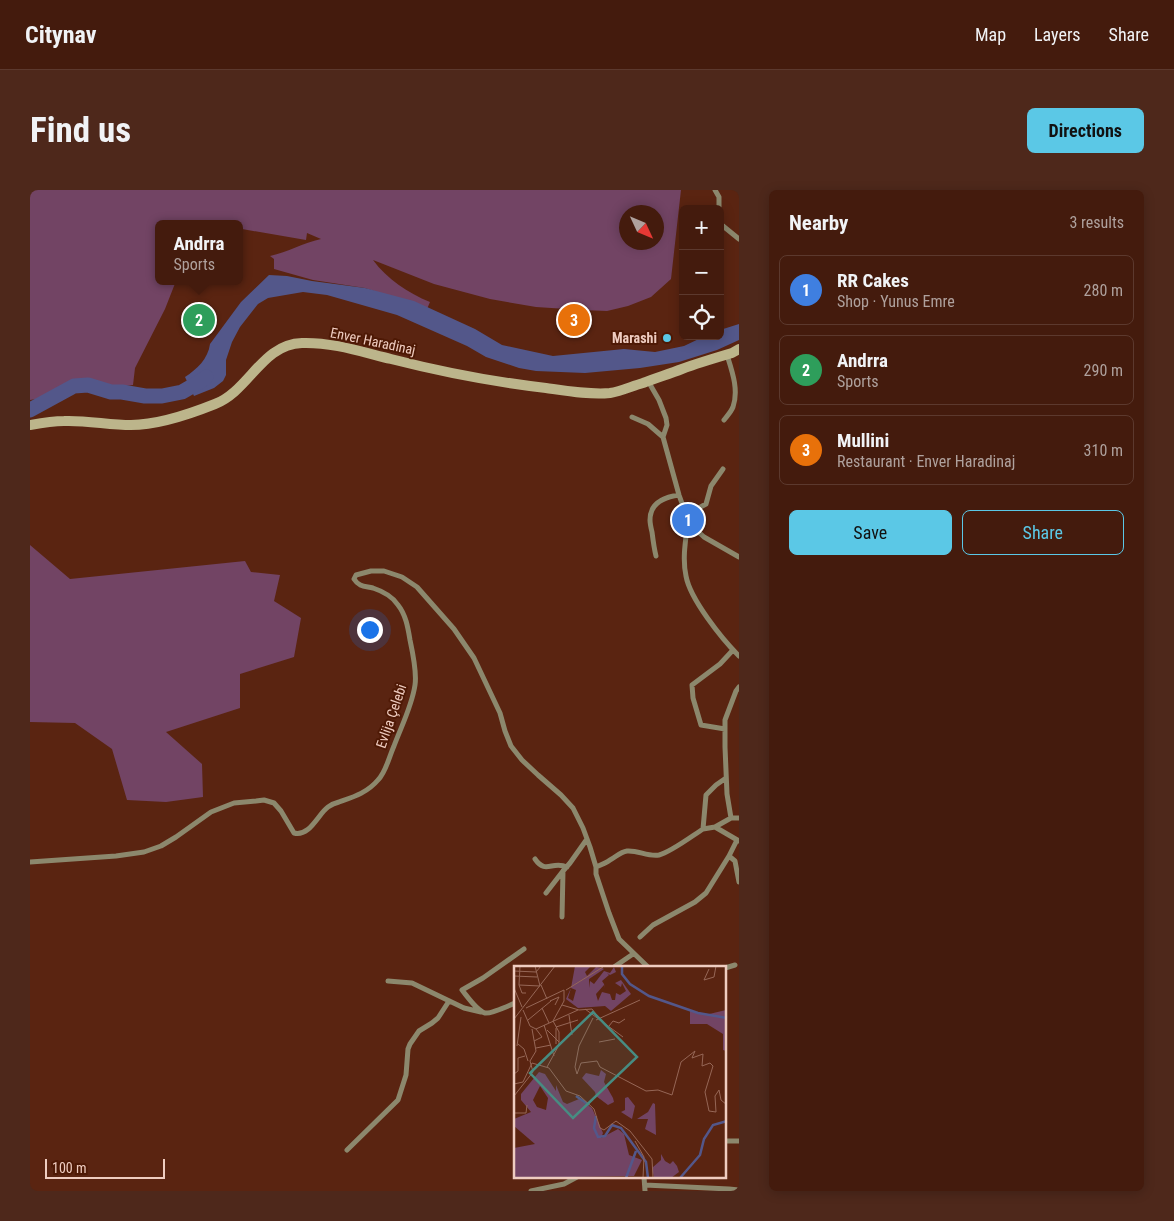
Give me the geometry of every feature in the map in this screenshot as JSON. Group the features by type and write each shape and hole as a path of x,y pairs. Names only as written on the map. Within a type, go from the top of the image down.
{"main road":[{"name":"Enver Haradinaj","path":"30,425 81,421 113,425 133,425 154,423 176,417 216,404 228,397 240,388 272,354 283,347 295,343 328,344 460,374 515,384 596,393 625,390 739,349"}],"street":[{"path":"715,190 719,205"},
{"path":"724,227 739,239"},
{"path":"724,420 731,411 735,399 733,376 727,354"},
{"path":"648,381 659,400 666,418 667,425 663,438"},
{"path":"632,417 648,424 663,438 679,495 692,526 704,537 739,557"},
{"path":"687,517 706,504 711,486 723,469"},
{"path":"656,556 650,521 652,510 660,500 679,495"},
{"path":"687,517 686,576 700,608 739,656"},
{"name":"Evlija Çelebi","path":"30,862 116,856 144,852 161,846 211,812 234,803 264,800 274,804 281,811 294,833 300,834 306,831 329,806 354,797 372,786 380,778 386,766 410,705 415,685 408,628 402,610 387,594 374,588 357,584 354,579 360,573 384,571 402,577 417,587 454,629 474,658 500,713 511,746 522,760 562,795 573,808 587,839 596,867 596,874 618,938 647,966"},
{"path":"725,729 701,725 693,698 692,685 720,664 733,650"},
{"path":"732,818 727,794 725,720 739,687"},
{"path":"703,829 706,795 726,778"},
{"path":"596,867 626,851 658,855 703,829 715,827 732,818 739,818"},
{"path":"640,937 653,925 695,902 706,893 738,840 715,827"},
{"path":"546,893 587,839"},
{"path":"729,856 735,861 739,882"},
{"path":"535,859 545,868 560,864 565,869 562,918"},
{"path":"484,1013 475,1006 462,990 483,978 524,949"},
{"path":"615,966 633,954"},
{"path":"726,968 735,965"},
{"path":"388,981 412,983 464,1008 484,1013 514,1003"},
{"path":"347,1150 398,1100 406,1075 410,1044 419,1031 438,1018 449,1001"},
{"path":"726,1141 739,1141"},
{"path":"531,1191 564,1184 576,1178"},
{"path":"644,1178 645,1191"},
{"path":"645,1184 739,1190"}],"shaded area":[{"path":"30,190 681,190 671,279 651,297 628,306 607,311 536,307 490,299 434,284 373,260 398,285 430,302 427,309 365,288 313,280 274,269 274,259 270,256 321,239 307,233 306,240 243,229 243,220 155,220 155,285 174,285 165,309 135,368 133,385 30,400"},
{"path":"30,545 70,579 245,561 251,572 280,575 274,601 301,618 294,657 240,674 240,708 166,732 202,764 203,797 166,802 127,800 112,749 75,723 30,722"}],"water":[{"path":"269,275 365,288 414,301 475,329 502,345 553,356 624,349 655,352 684,346 697,340 724,340 724,329 739,324 739,340 717,350 679,362 640,368 585,373 536,371 519,368 486,357 467,346 397,315 327,295 303,292 268,298 258,304 240,327 232,342 226,360 226,375 223,381 214,388 194,396 185,377 201,363 207,354 210,344 241,302"}],"waterway":[{"path":"30,410 74,386 88,385 111,392 162,396 182,392 206,377"}],"place":[{"name":"Andrra","path":"199,320"},
{"name":"Mullini","path":"574,320"},
{"name":"Marashi","path":"667,338"},
{"name":"RR Cakes","path":"688,520"}]}
